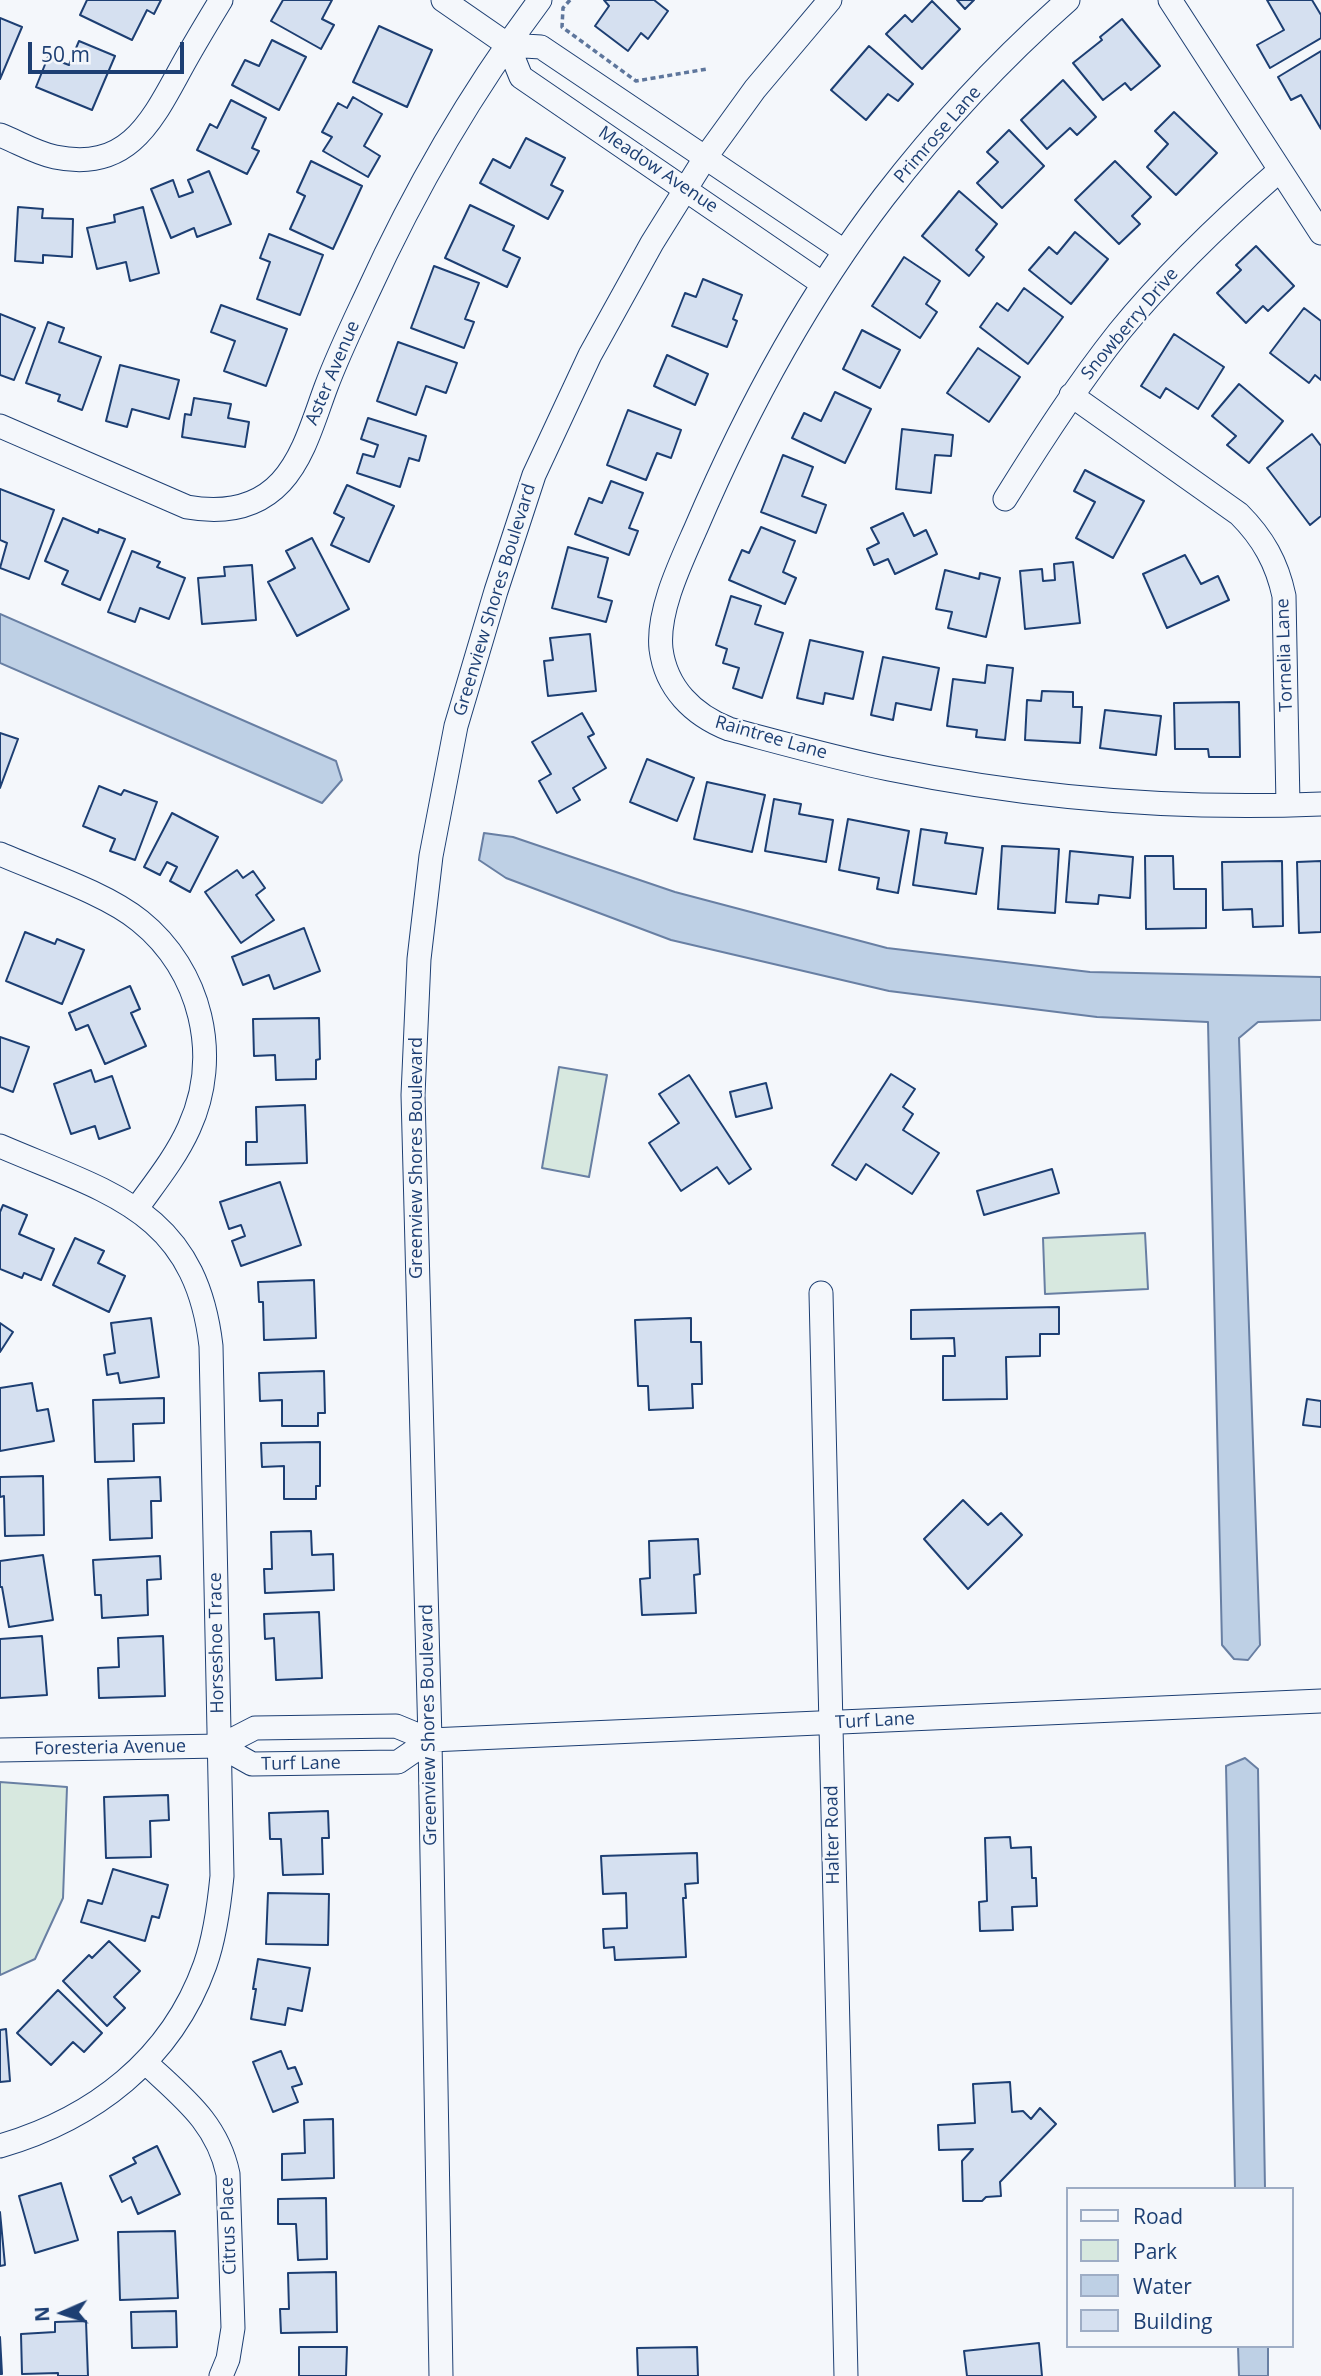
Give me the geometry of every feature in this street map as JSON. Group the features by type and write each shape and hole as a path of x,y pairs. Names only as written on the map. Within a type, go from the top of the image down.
{"street":[{"path":"0,135 38,151 69,159 101,156 130,142 153,120 221,0"},
{"name":"Meadow Avenue","path":"443,0 509,45 541,47 844,251"},
{"name":"Aster Avenue","path":"0,426 187,507 219,511 236,508 251,503 272,490 289,473 297,460 368,292 410,207 457,125 540,0"},
{"name":"Greenview Shores Boulevard","path":"441,2376 430,1740 413,1095 419,960 431,856 456,726 534,475 590,355 685,188 755,89 830,0"},
{"name":"Primrose Lane","path":"823,284 886,195 940,131 996,68 1068,0"},
{"path":"1170,0 1321,233"},
{"name":"Meadow Avenue","path":"509,45 521,77 823,284"},
{"name":"Snowberry Drive","path":"1005,499 1072,395 1119,332 1169,274 1223,220 1280,170"},
{"name":"Raintree Lane","path":"823,284 760,392 722,467 666,607 661,635 664,663 670,678 688,704 714,723 729,729 856,762 985,786 1161,803 1321,804"},
{"name":"Tornelia Lane","path":"1072,395 1239,514 1269,551 1276,565 1284,596 1288,805"},
{"path":"0,854 114,904 139,920 160,939 178,962 191,988 200,1015 205,1044 199,1101 180,1145 137,1209"},
{"name":"Horseshoe Trace","path":"0,1146 111,1194 137,1209 161,1229 187,1263 200,1289 208,1317 211,1346 222,1876 218,1914 204,1968 169,2033 145,2062 115,2090 84,2111 34,2136 0,2146"},
{"name":"Halter Road","path":"821,1293 846,2376"},
{"name":"Turf Lane","path":"219,1746 255,1728 396,1726 430,1740 1321,1701"},
{"name":"Turf Lane","path":"219,1746 252,1765 398,1762 430,1740"},
{"name":"Foresteria Avenue","path":"0,1749 219,1746"},
{"name":"Citrus Place","path":"145,2062 205,2120 225,2159 228,2174 233,2328 228,2359 221,2376"}],"path":[{"path":"570,0 563,8 562,27 636,81 707,69"}],"green space":[{"path":"559,1067 607,1075 589,1177 542,1168"},
{"path":"1145,1233 1148,1289 1045,1294 1043,1238"},
{"path":"0,1782 67,1787 63,1898 35,1959 0,1975"}],"water":[{"path":"0,614 336,761 342,780 322,803 0,663"},
{"path":"484,833 513,837 675,892 887,948 1090,972 1321,977 1321,1020 1258,1022 1239,1038 1260,1645 1248,1660 1234,1659 1222,1645 1208,1022 1097,1017 889,991 671,940 506,878 479,860"},
{"path":"1245,1758 1258,1769 1265,2187 1235,2187 1226,1766"},
{"path":"1238,2348 1268,2348 1268,2376 1239,2376"}],"building":[{"path":"87,0 161,0 154,14 147,10 132,40 80,15"},
{"path":"283,0 332,0 322,19 334,25 321,49 271,21"},
{"path":"604,0 654,0 668,11 648,39 641,33 628,51 595,26 609,6"},
{"path":"957,0 974,0 965,9"},
{"path":"1267,0 1312,0 1321,15 1321,38 1270,68 1257,45 1284,30"},
{"path":"932,1 960,29 922,69 886,34 905,15 912,22"},
{"path":"0,18 22,27 0,79"},
{"path":"1122,19 1160,66 1131,90 1125,83 1103,100 1073,63 1102,40 1100,37"},
{"path":"379,26 432,50 407,107 353,82"},
{"path":"272,40 306,57 279,110 232,85 245,60 259,66"},
{"path":"79,41 115,56 92,110 36,87 48,57 69,65"},
{"path":"869,46 913,84 898,101 888,94 866,120 831,90"},
{"path":"1321,51 1321,129 1301,95 1291,100 1278,77"},
{"path":"1063,80 1096,117 1077,135 1070,128 1047,149 1021,120"},
{"path":"353,97 382,114 364,146 380,156 368,177 323,151 332,137 322,132 338,103 347,108"},
{"path":"231,100 266,118 252,148 259,151 247,174 197,150 210,124 217,128"},
{"path":"1174,112 1217,153 1176,195 1147,167 1168,144 1155,131"},
{"path":"1009,130 1044,166 1002,208 977,183 998,162 987,152"},
{"path":"526,138 565,158 551,185 563,191 548,219 480,183 493,159 510,168"},
{"path":"311,161 362,186 333,249 290,229 305,196 297,192"},
{"path":"1115,161 1151,197 1132,216 1140,224 1119,244 1075,200"},
{"path":"209,171 231,224 197,237 194,228 171,238 151,189 173,180 179,197 193,192 188,180"},
{"path":"959,191 997,224 976,250 984,257 969,276 922,236"},
{"path":"470,205 514,226 503,250 520,258 507,287 445,258"},
{"path":"18,207 43,209 42,218 73,219 72,257 43,255 43,263 15,261"},
{"path":"143,207 159,273 130,281 126,262 97,269 87,228 115,222 114,215"},
{"path":"1075,232 1108,259 1071,304 1029,270 1049,247 1057,254"},
{"path":"269,234 323,255 300,315 257,299 270,262 260,258"},
{"path":"1256,246 1294,286 1268,311 1263,306 1246,323 1217,293 1241,270 1236,265"},
{"path":"904,257 940,281 926,304 937,312 920,338 872,306"},
{"path":"434,266 479,283 465,319 474,322 464,348 411,328"},
{"path":"703,279 742,295 733,319 737,321 727,347 672,326 685,293 696,297"},
{"path":"1024,288 1063,317 1028,364 980,327 997,303 1008,311"},
{"path":"221,305 287,329 266,386 224,371 235,341 211,332"},
{"path":"1304,308 1321,321 1321,380 1315,375 1309,383 1270,353"},
{"path":"0,314 35,328 14,380 0,375"},
{"path":"48,322 64,328 59,342 101,357 82,410 58,401 60,395 26,383"},
{"path":"862,330 900,350 880,388 843,369"},
{"path":"1174,334 1224,367 1198,409 1166,388 1160,398 1141,386"},
{"path":"398,342 457,363 446,393 426,386 416,415 377,401"},
{"path":"978,348 1020,377 989,422 947,393"},
{"path":"667,355 708,374 695,405 654,386"},
{"path":"120,365 179,380 169,419 132,409 127,427 106,421"},
{"path":"1239,384 1283,421 1249,463 1227,445 1236,436 1212,416"},
{"path":"835,392 871,409 845,463 792,438 804,413 821,421"},
{"path":"194,398 231,404 228,418 249,422 245,447 182,437 185,414 191,415"},
{"path":"628,410 681,430 671,458 657,453 646,480 607,465"},
{"path":"368,418 426,436 419,461 409,458 400,487 357,473 363,454 374,457 378,445 361,439"},
{"path":"902,429 953,435 951,456 935,455 931,493 896,489"},
{"path":"1312,434 1321,446 1321,516 1310,525 1267,468"},
{"path":"783,455 813,467 802,496 826,505 816,533 761,512"},
{"path":"1085,470 1144,501 1113,558 1076,538 1095,502 1074,491"},
{"path":"611,481 643,493 629,528 638,531 629,555 575,534 589,498 602,503"},
{"path":"347,485 394,506 369,562 331,545 344,518 334,513"},
{"path":"0,489 54,510 29,579 0,568 7,543 0,540"},
{"path":"903,513 914,536 926,530 937,554 895,574 888,559 874,565 867,549 879,543 871,528"},
{"path":"63,518 98,533 99,529 125,539 100,600 62,584 68,571 45,561"},
{"path":"761,527 795,541 783,572 796,578 785,604 729,580 742,550 749,553"},
{"path":"312,538 349,609 297,636 268,582 295,568 286,551"},
{"path":"568,547 608,558 598,597 612,601 606,622 552,608"},
{"path":"132,551 160,562 157,567 185,578 169,619 140,608 135,622 108,612"},
{"path":"1185,555 1201,584 1218,576 1229,600 1167,628 1143,574"},
{"path":"1073,562 1080,623 1025,629 1020,571 1042,569 1043,581 1055,580 1054,564"},
{"path":"252,565 256,620 202,624 198,578 225,576 224,567"},
{"path":"945,570 979,579 980,573 1000,578 986,637 948,628 952,612 936,609"},
{"path":"731,596 761,606 755,624 783,633 762,698 733,688 739,668 723,663 727,649 716,645"},
{"path":"590,634 596,691 548,696 544,661 553,660 550,638"},
{"path":"810,640 863,652 853,699 825,693 823,704 797,698"},
{"path":"883,657 939,668 931,710 896,703 893,720 871,715"},
{"path":"987,665 1013,668 1005,740 976,737 977,730 947,726 953,679 985,683"},
{"path":"1042,691 1073,692 1073,707 1082,707 1080,743 1025,740 1027,700 1041,701"},
{"path":"1239,702 1240,757 1209,757 1208,749 1175,749 1174,703"},
{"path":"1105,710 1161,716 1156,755 1100,748"},
{"path":"582,713 594,734 588,737 606,768 573,788 580,800 557,813 539,781 551,774 532,742"},
{"path":"0,733 18,739 0,788"},
{"path":"647,759 694,778 677,821 630,802"},
{"path":"707,782 765,795 752,852 694,839"},
{"path":"99,786 121,795 124,790 157,802 135,860 110,851 115,839 83,826"},
{"path":"774,799 801,804 799,814 833,820 826,862 765,851"},
{"path":"172,813 218,837 190,892 170,881 177,867 167,862 160,875 144,867"},
{"path":"848,819 909,831 898,893 877,889 879,878 839,870"},
{"path":"921,829 947,833 945,843 983,848 976,894 913,885"},
{"path":"1002,846 1059,849 1055,913 998,909"},
{"path":"1070,851 1133,857 1130,898 1099,895 1098,904 1066,902"},
{"path":"1145,856 1173,856 1174,889 1206,889 1206,928 1146,929"},
{"path":"1282,861 1283,926 1253,927 1252,909 1223,910 1222,862"},
{"path":"1321,861 1321,932 1299,933 1297,862"},
{"path":"237,870 243,878 253,871 265,888 256,895 274,920 241,943 205,892"},
{"path":"304,928 320,971 274,989 269,975 243,985 232,957"},
{"path":"25,932 55,944 57,939 84,950 62,1004 6,981"},
{"path":"130,986 140,1009 131,1013 146,1046 105,1064 88,1025 76,1030 69,1013"},
{"path":"319,1018 320,1059 316,1060 316,1079 276,1080 275,1055 254,1056 253,1019"},
{"path":"0,1037 29,1047 13,1092 0,1087"},
{"path":"91,1070 95,1082 112,1076 130,1128 99,1139 95,1126 71,1134 54,1084"},
{"path":"891,1074 915,1089 903,1107 913,1114 903,1130 939,1153 912,1194 866,1164 856,1180 832,1165"},
{"path":"689,1075 751,1169 729,1184 717,1167 681,1191 649,1143 679,1123 659,1094"},
{"path":"766,1083 772,1108 736,1117 730,1092"},
{"path":"305,1105 307,1163 246,1165 246,1142 257,1142 256,1107"},
{"path":"1052,1169 1059,1193 984,1215 977,1191"},
{"path":"280,1182 301,1245 241,1266 232,1241 245,1236 241,1225 229,1229 220,1202"},
{"path":"3,1205 27,1215 19,1234 54,1249 41,1280 24,1273 22,1278 0,1269 0,1212"},
{"path":"75,1238 104,1251 98,1263 125,1276 109,1312 53,1285"},
{"path":"314,1280 316,1338 264,1340 263,1302 259,1302 258,1282"},
{"path":"1059,1307 1059,1334 1040,1334 1040,1356 1006,1357 1007,1399 943,1400 943,1356 955,1356 954,1338 911,1339 911,1310"},
{"path":"151,1318 159,1377 120,1383 118,1373 107,1375 104,1355 115,1353 111,1323"},
{"path":"691,1318 691,1342 701,1342 702,1384 692,1384 693,1408 649,1410 648,1386 638,1386 635,1320"},
{"path":"0,1323 13,1332 0,1352"},
{"path":"324,1371 325,1413 318,1413 318,1426 282,1426 282,1400 260,1401 259,1373"},
{"path":"32,1383 37,1411 48,1409 54,1441 0,1451 0,1388"},
{"path":"164,1398 164,1423 133,1424 134,1461 95,1462 93,1400"},
{"path":"1307,1399 1321,1401 1321,1427 1303,1425"},
{"path":"320,1442 320,1486 316,1486 316,1499 284,1499 284,1466 262,1467 261,1443"},
{"path":"43,1476 44,1535 5,1536 4,1496 0,1497 0,1477"},
{"path":"160,1477 161,1501 151,1501 152,1538 110,1540 108,1479"},
{"path":"963,1500 988,1525 1001,1513 1022,1535 968,1589 924,1539"},
{"path":"311,1531 312,1555 333,1554 334,1590 265,1593 264,1569 272,1569 271,1532"},
{"path":"698,1539 700,1574 694,1575 696,1613 642,1615 640,1579 650,1578 649,1541"},
{"path":"43,1555 53,1620 9,1627 0,1587 0,1561"},
{"path":"160,1556 161,1579 147,1580 148,1615 102,1618 101,1595 95,1595 93,1560"},
{"path":"319,1612 322,1678 276,1680 274,1638 265,1639 264,1614"},
{"path":"42,1636 47,1695 0,1698 0,1639"},
{"path":"163,1636 165,1696 99,1698 98,1668 119,1667 118,1638"},
{"path":"168,1795 169,1820 150,1821 151,1857 106,1858 104,1797"},
{"path":"328,1811 329,1838 322,1838 323,1874 283,1875 281,1839 270,1839 269,1813"},
{"path":"1010,1837 1011,1848 1031,1847 1032,1878 1036,1878 1037,1906 1012,1907 1013,1930 980,1931 979,1902 987,1901 985,1838"},
{"path":"697,1853 698,1883 685,1884 686,1898 683,1898 686,1957 615,1960 614,1947 604,1948 603,1929 627,1928 626,1893 603,1894 601,1856"},
{"path":"113,1869 168,1885 159,1918 152,1916 145,1941 81,1922 88,1900 102,1904"},
{"path":"268,1893 329,1894 328,1945 266,1944"},
{"path":"109,1941 140,1971 114,1997 125,2008 107,2026 63,1981 89,1955 92,1958"},
{"path":"258,1959 310,1968 302,2011 288,2008 285,2025 251,2019"},
{"path":"58,1990 102,2033 84,2052 73,2042 51,2065 17,2033"},
{"path":"6,2029 10,2081 0,2082 0,2030"},
{"path":"281,2051 288,2069 295,2067 302,2084 292,2087 298,2102 273,2112 253,2062"},
{"path":"1010,2082 1012,2112 1023,2111 1031,2119 1040,2108 1056,2124 1000,2182 1001,2196 986,2197 982,2201 963,2201 962,2161 973,2149 939,2150 938,2125 975,2123 973,2084"},
{"path":"333,2119 334,2178 282,2180 282,2154 305,2153 304,2120"},
{"path":"157,2146 180,2194 138,2214 131,2197 122,2202 110,2176 136,2163 133,2158"},
{"path":"61,2183 78,2240 35,2253 19,2196"},
{"path":"326,2198 327,2259 298,2260 296,2224 278,2224 278,2199"},
{"path":"0,2212 5,2265 0,2266"},
{"path":"175,2231 178,2298 120,2300 118,2232"},
{"path":"336,2272 337,2332 281,2333 280,2309 289,2309 288,2273"},
{"path":"176,2311 177,2347 132,2348 131,2312"},
{"path":"86,2321 88,2376 22,2374 21,2334 55,2332 55,2322"},
{"path":"0,2337 2,2374 0,2374"},
{"path":"1039,2343 1042,2376 967,2376 964,2351"},
{"path":"299,2347 347,2347 346,2376 299,2376"},
{"path":"697,2347 698,2376 638,2376 637,2348"}]}
